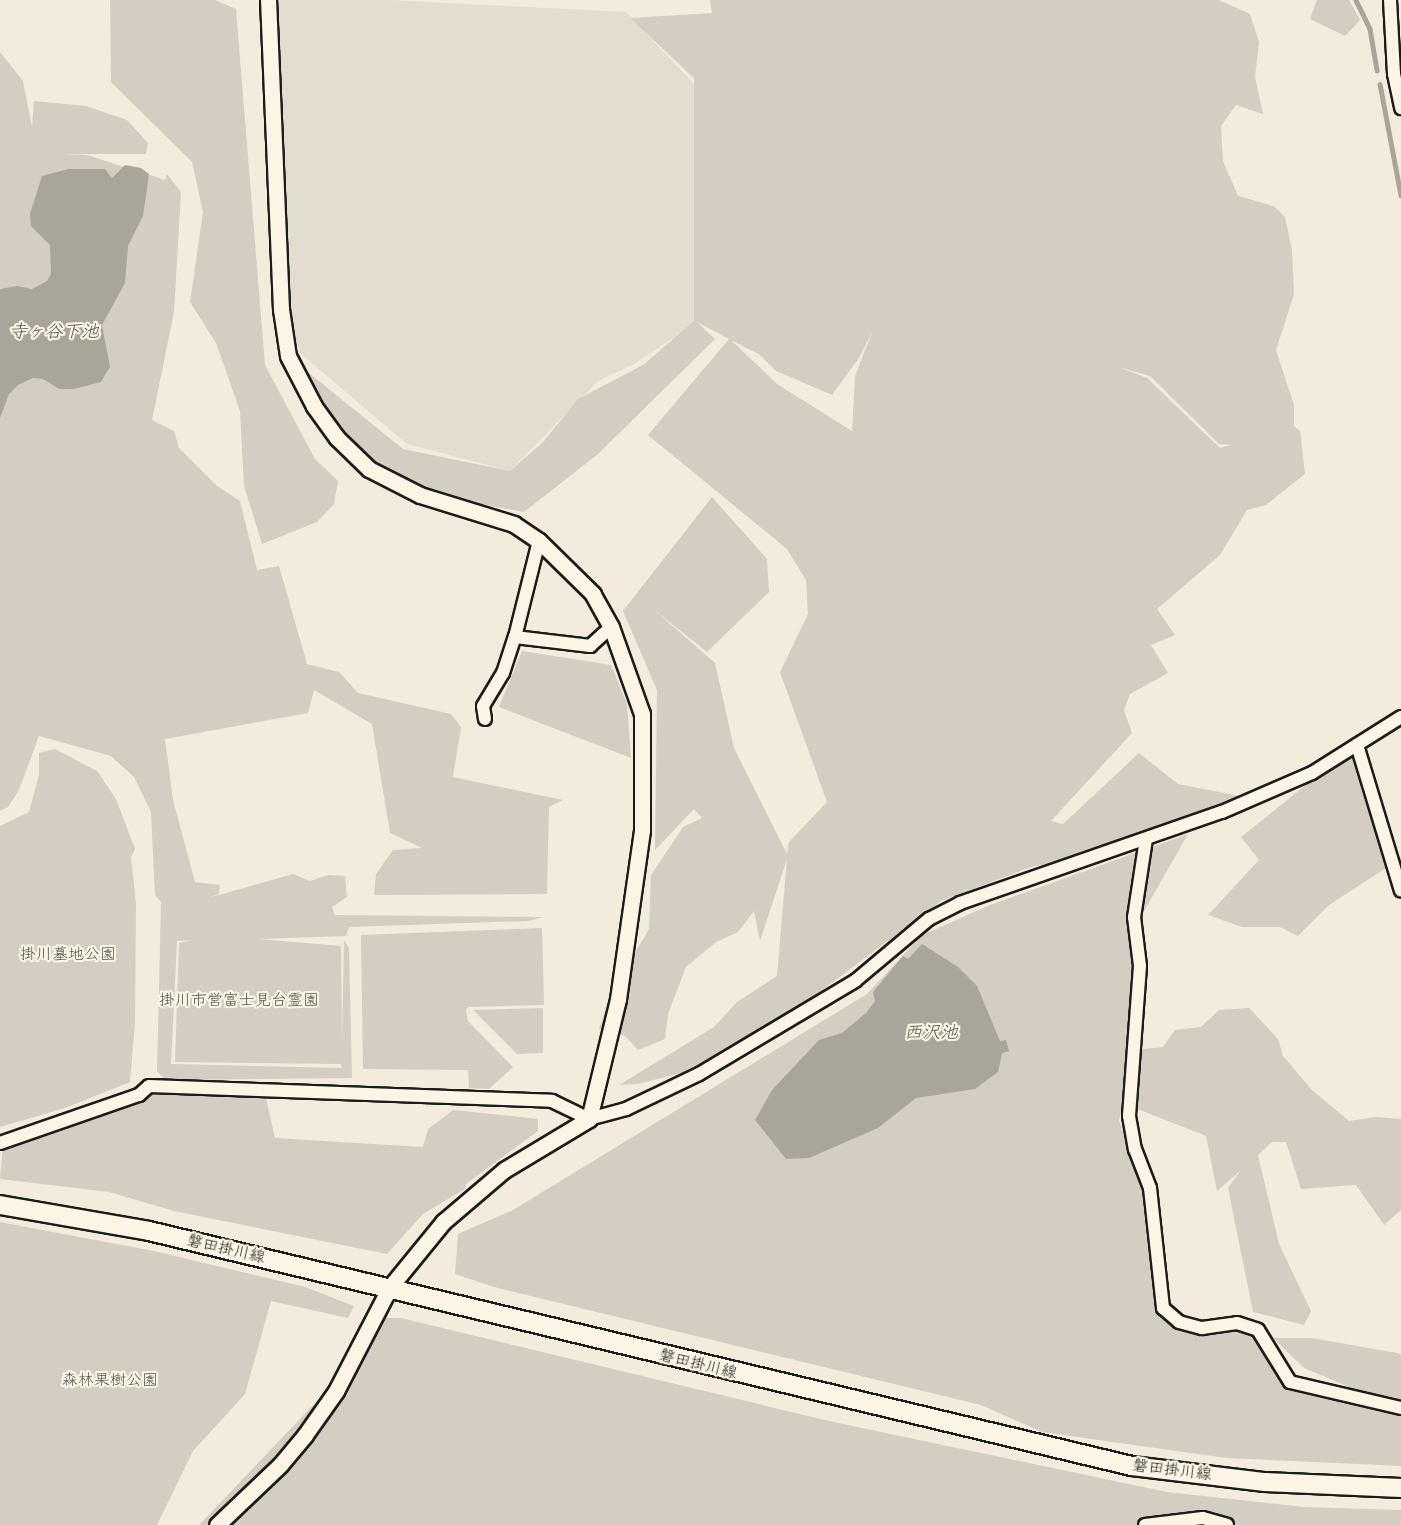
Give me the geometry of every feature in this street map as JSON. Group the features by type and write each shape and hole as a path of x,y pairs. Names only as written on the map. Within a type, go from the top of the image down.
{"main road":[{"name":"磐田掛川線","path":"0,1205 149,1231 390,1287 854,1402 1132,1466 1265,1482 1401,1488"}],"street":[{"path":"268,0 281,309 288,356 314,406 337,438 369,469 420,495 514,524 539,541 593,594 611,627 642,714 642,830 618,999 589,1119"},
{"path":"1390,0 1394,74 1401,108"},
{"path":"484,719 483,706 503,673 515,637 539,541"},
{"path":"515,637 590,646 611,627"},
{"path":"217,1525 280,1465 305,1435 336,1391 390,1287 443,1222 504,1170 589,1119 626,1108 699,1074 855,981 929,920 960,903 1222,812 1312,772 1401,717"},
{"path":"1358,745 1401,891"},
{"path":"1146,839 1134,917 1140,966 1129,1116 1135,1149 1150,1188 1163,1308 1179,1322 1202,1328 1237,1323 1258,1330 1290,1382 1401,1408"},
{"path":"0,1143 139,1095 148,1086 552,1101 589,1119"},
{"path":"1145,1525 1203,1518 1227,1525"}],"shaded area":[{"path":"278,0 389,0 626,12 694,84 701,319 634,364 598,381 510,471 407,444 300,353 290,322"}],"green space":[{"path":"110,0 215,0 236,9 265,365 315,459 338,481 334,504 317,522 262,544 244,486 240,411 216,343 190,302 203,212 192,162 111,82"},
{"path":"710,0 1219,0 1250,14 1259,42 1255,77 1263,114 1236,105 1221,126 1223,161 1238,196 1274,206 1285,217 1292,250 1294,294 1276,350 1294,405 1294,426 1300,431 1305,474 1266,505 1247,510 1220,555 1157,609 1175,635 1151,645 1168,673 1130,694 1124,710 1132,733 1051,821 1063,824 1139,753 1178,784 1239,796 1097,855 1031,867 941,901 797,1009 755,1034 681,1073 638,1084 619,1085 714,1027 737,1002 777,976 787,859 760,941 754,911 738,932 716,942 686,967 668,1014 665,1039 638,1050 625,1036 599,1029 613,990 649,929 651,875 683,827 702,818 694,809 655,850 657,690 623,611 712,497 767,559 769,592 707,652 653,609 715,663 734,748 787,854 789,842 827,802 780,672 808,614 806,580 787,549 648,435 729,339 697,322 715,339 598,454 524,512 412,491 350,450 288,356 403,449 510,471 544,441 578,399 643,365 694,321 694,78 630,18 712,13","holes":["873,330 855,376 852,431 777,384 731,340 760,355 776,371 832,395 859,358","1118,367 1150,376 1219,444 1231,445 1220,448 1147,378"]},
{"path":"1317,0 1349,0 1360,20 1345,36 1310,19"},
{"name":"掛川市営富士見台霊園","path":"0,52 23,81 32,127 34,101 86,106 127,120 148,143 146,154 61,154 87,155 165,180 167,174 181,192 174,312 152,420 174,431 179,448 216,485 240,501 257,570 279,566 307,664 339,672 358,693 451,714 461,727 453,777 563,800 549,807 547,894 374,895 376,874 393,850 422,848 390,833 372,724 314,690 308,713 165,739 173,800 195,882 220,885 219,894 208,898 293,874 310,881 328,875 345,876 347,897 332,907 335,915 543,917 528,921 349,927 346,936 259,939 341,946 342,1040 344,940 349,948 352,1078 165,1080 157,1071 161,902 155,895 151,812 134,777 111,756 39,736 19,790 8,807 0,811","holes":["194,940 179,943 175,1062 341,1064 342,1068 171,1064 177,941"]},
{"path":"522,651 611,665 627,704 631,758 499,707"},
{"name":"掛川墓地公園","path":"55,749 97,771 116,799 135,849 131,857 136,903 135,1023 130,1082 65,1108 0,1127 0,826 29,812 39,775 39,753"},
{"path":"1351,749 1378,842 1392,864 1329,905 1298,936 1280,927 1242,927 1208,915 1259,860 1241,837"},
{"path":"1188,834 1139,920 1133,1050 1163,1047 1175,1030 1201,1027 1219,1010 1249,1008 1278,1039 1283,1056 1312,1090 1349,1121 1376,1117 1401,1119 1401,1210 1384,1225 1356,1185 1301,1189 1286,1142 1272,1142 1258,1155 1279,1244 1311,1311 1304,1325 1253,1312 1228,1188 1241,1170 1217,1191 1206,1136 1130,1106 1132,1057 1119,1121 1150,1188 1163,1308 1192,1325 1258,1330 1290,1382 1401,1411 1401,1466 1226,1458 1042,1432 981,1405 494,1287 455,1274 458,1234 513,1210 867,994 922,935 990,905"},
{"path":"542,928 544,1005 468,1007 466,1010 468,1021 513,1067 489,1089 469,1088 468,1070 363,1069 361,935"},
{"path":"543,1008 543,1053 517,1054 473,1010"},
{"path":"150,1091 266,1098 275,1138 423,1147 428,1129 453,1110 538,1119 538,1131 466,1184 465,1189 423,1214 387,1254 174,1211 109,1192 0,1179 3,1147 61,1130"},
{"name":"森林果樹公園","path":"0,1222 154,1251 305,1287 354,1306 348,1318 271,1301 245,1394 193,1451 157,1525 0,1525"},
{"path":"381,1318 401,1318 829,1421 1167,1492 1304,1507 1401,1510 1401,1525 199,1525 359,1357"},
{"path":"1273,1338 1312,1338 1401,1355 1401,1403 1373,1397 1304,1368"}],"water":[{"name":"寺ヶ谷下池","path":"125,165 141,168 149,174 143,216 128,246 125,283 102,325 110,367 101,382 73,389 59,389 43,379 33,378 18,385 9,394 0,418 0,289 17,286 32,289 47,281 51,274 50,245 31,226 30,214 42,176 68,169 105,169 112,178"},
{"name":"西沢池","path":"922,944 958,967 977,986 1000,1041 1006,1040 1009,1051 1002,1053 998,1072 975,1089 916,1098 878,1128 809,1158 786,1159 755,1120 772,1090 819,1040 842,1033 866,1013 875,1001 873,992 903,956 908,959"}],"waterway":[{"path":"1356,0 1370,29 1377,70"},
{"path":"1380,84 1401,195"}]}
